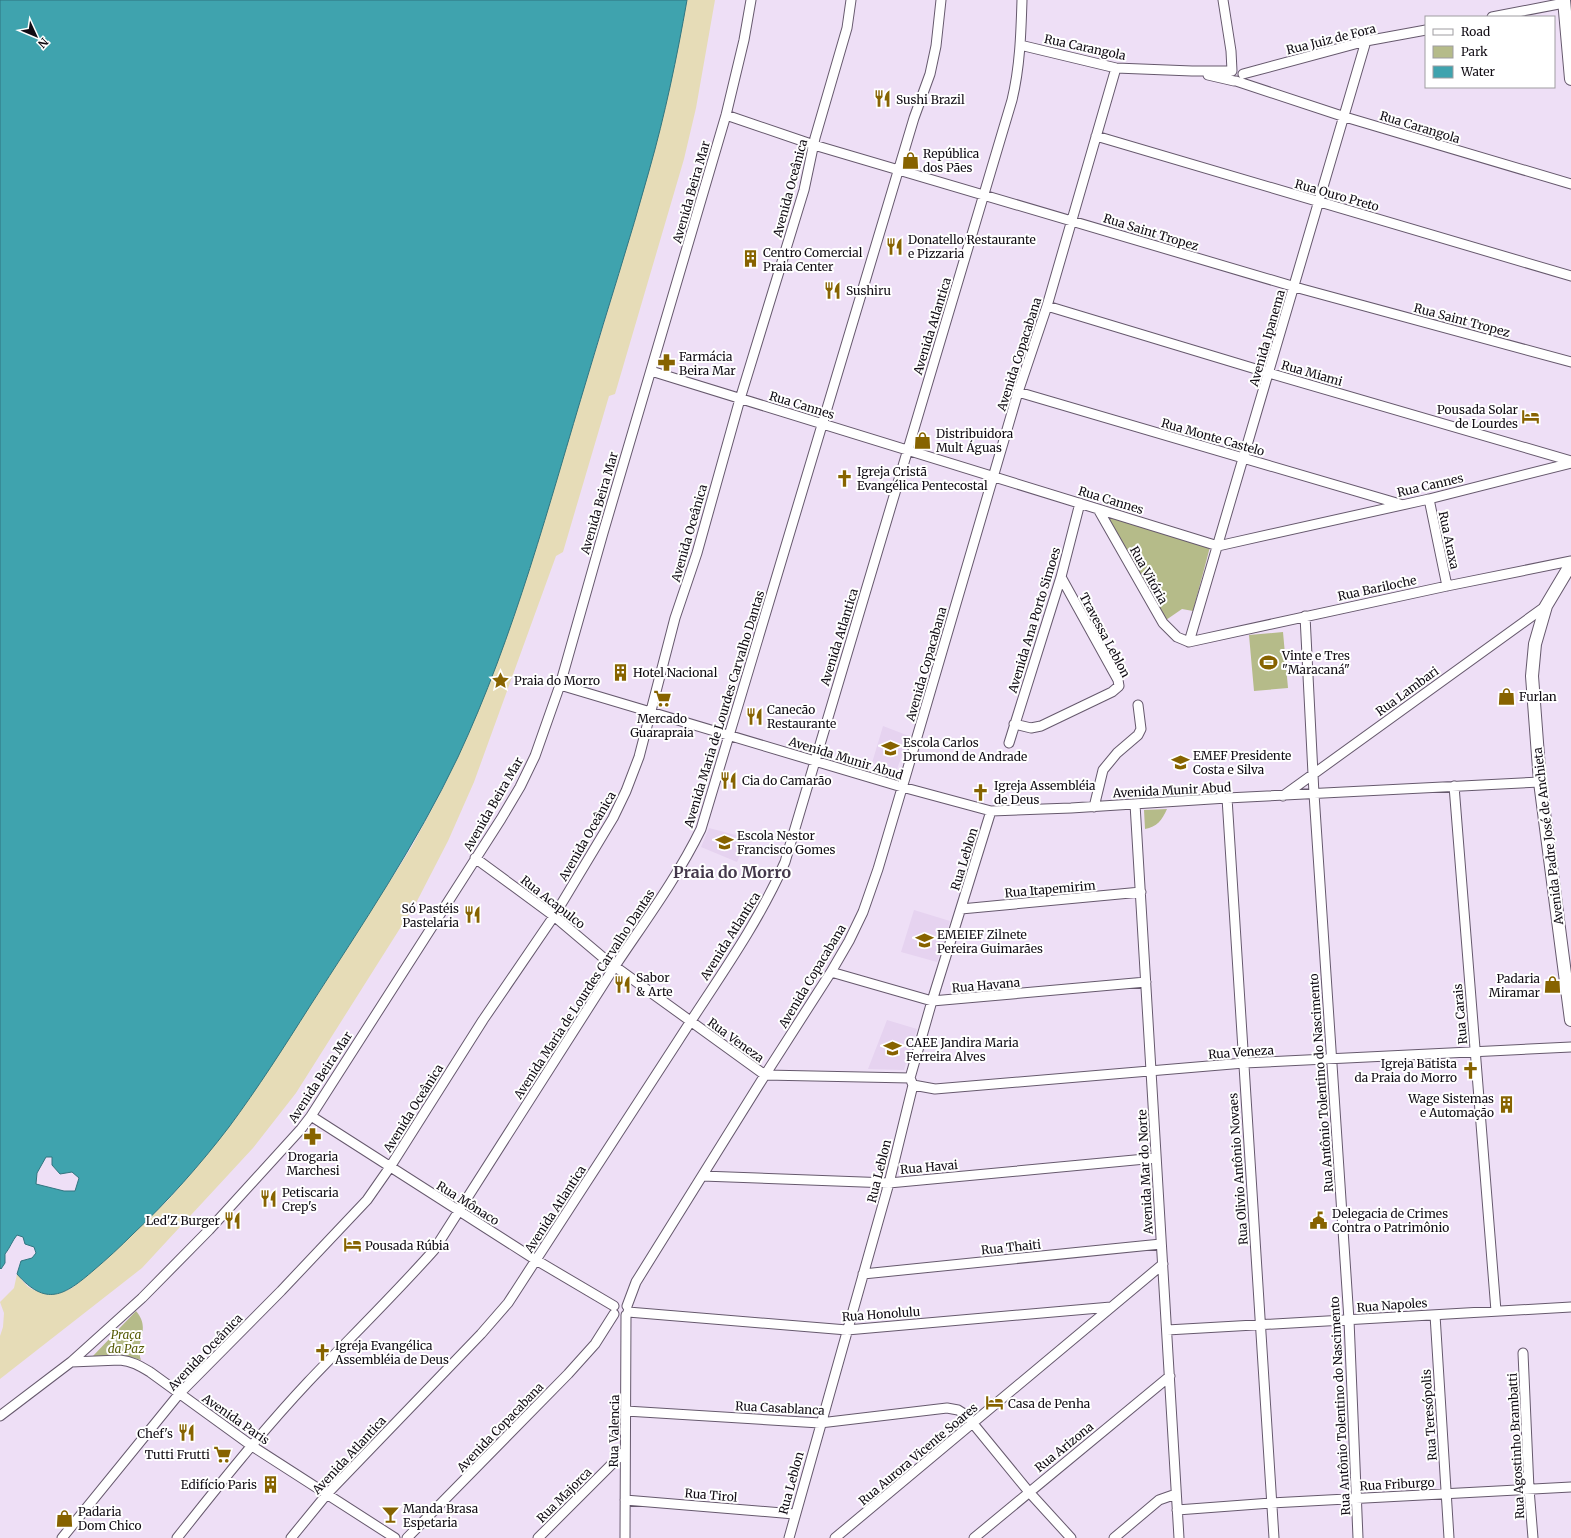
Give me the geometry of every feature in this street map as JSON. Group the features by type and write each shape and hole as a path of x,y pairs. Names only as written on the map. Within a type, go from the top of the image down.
{"main road":[{"path":"1564,1 1571,79"},
{"name":"Avenida Padre José de Anchieta","path":"1571,564 1546,606 1535,644 1532,676 1540,782 1571,1020"}],"street":[{"name":"Avenida Beira Mar","path":"71,1362 172,1268 270,1164 311,1116 520,787 535,756 560,685 605,525 726,115 744,40 751,0"},
{"name":"Avenida Oceânica","path":"62,1538 180,1394 281,1291 367,1200 390,1167 483,1020 554,916 620,806 638,757 676,618 697,553 740,399 804,190 815,138 847,28 851,0"},
{"name":"Avenida Maria de Lourdes Carvalho Dantas","path":"177,1538 252,1446 308,1382 434,1250 615,966 645,924 688,857 701,828 899,169 930,74 936,46 941,0"},
{"name":"Avenida Atlantica","path":"291,1538 327,1494 481,1334 508,1303 758,916 773,889 785,862 1012,100 1016,83 1020,45 1022,0"},
{"path":"1223,0 1231,51 1238,75"},
{"path":"1496,16 1564,1"},
{"name":"Rua Juiz de Fora","path":"1238,75 1366,42 1425,30"},
{"name":"Avenida Ipanema","path":"1190,642 1366,42"},
{"name":"Rua Carangola","path":"1020,45 1116,68 1192,71 1238,75 1263,90 1344,117 1571,184"},
{"name":"Avenida Copacabana","path":"407,1538 568,1374 595,1344 605,1329 622,1313 636,1282 831,972 849,941 863,912 878,868 1018,392 1047,306 1116,68"},
{"name":"Rua Saint Tropez","path":"726,115 814,145 1294,287 1571,362"},
{"name":"Rua Ouro Preto","path":"1096,136 1571,276"},
{"name":"Rua Miami","path":"1047,306 1571,462"},
{"name":"Rua Cannes","path":"651,371 1218,546 1428,499 1571,462"},
{"name":"Rua Monte Castelo","path":"1018,392 1402,505"},
{"name":"Rua Araxa","path":"1428,499 1447,586"},
{"name":"Avenida Ana Porto Simoes","path":"1009,743 1061,578 1080,503"},
{"name":"Rua Vitória","path":"1098,509 1163,624 1177,637 1190,642"},
{"name":"Rua Bariloche","path":"1190,642 1305,616 1571,561"},
{"name":"Travessa Leblon","path":"1014,724 1031,728 1041,726 1112,692 1119,686 1118,680 1061,578"},
{"name":"Rua Lambari","path":"1283,796 1546,606"},
{"name":"Rua Antônio Tolentino do Nascimento","path":"1305,616 1314,794 1349,1320 1358,1538"},
{"name":"Avenida Munir Abud","path":"560,685 902,787 991,811 1094,807 1227,798 1540,782"},
{"path":"1094,807 1103,770 1117,753 1138,735 1141,729 1138,705"},
{"name":"Rua Carais","path":"1454,786 1496,1311"},
{"name":"Rua Olivio Antônio Novaes","path":"1227,798 1274,1538"},
{"name":"Avenida Mar do Norte","path":"1135,804 1179,1538"},
{"name":"Rua Leblon","path":"789,1538 794,1514 889,1183 932,1001 991,811"},
{"name":"Rua Acapulco","path":"475,858 554,916 615,966"},
{"name":"Rua Itapemirim","path":"961,909 1140,892"},
{"name":"Rua Veneza","path":"615,966 765,1075 912,1081 935,1089 1244,1063 1571,1047"},
{"name":"Rua Havana","path":"831,972 932,1001 1146,982"},
{"name":"Rua Mônaco","path":"311,1116 536,1260 622,1313"},
{"name":"Rua Havai","path":"702,1176 889,1183 1156,1158"},
{"name":"Rua Thaiti","path":"863,1274 1162,1244"},
{"name":"Rua Aurora Vicente Soares","path":"835,1538 1163,1264"},
{"name":"Rua Honolulu","path":"622,1313 847,1330 1111,1307"},
{"name":"Rua Napoles","path":"1166,1330 1571,1307"},
{"name":"Rua Valencia","path":"622,1313 626,1411 624,1451 624,1538"},
{"name":"Rua Teresópolis","path":"1435,1315 1448,1538"},
{"name":"Rua Agostinho Brambatti","path":"1523,1353 1529,1489 1534,1538"},
{"name":"Avenida Paris","path":"71,1362 128,1361 136,1364 150,1372 252,1446 395,1538"},
{"path":"0,1416 71,1362"},
{"name":"Rua Arizona","path":"974,1538 1170,1376"},
{"name":"Rua Casablanca","path":"626,1411 820,1423 947,1408 958,1410 966,1415 1029,1492 1071,1538"},
{"name":"Rua Majorca","path":"538,1538 624,1451"},
{"name":"Rua Friburgo","path":"1177,1510 1356,1498 1571,1487"},
{"path":"1114,1538 1159,1500 1176,1494"},
{"name":"Rua Tirol","path":"625,1500 794,1514"}],"shaded area":[{"name":"Escola Carlos Drumond de Andrade","path":"883,726 909,736 896,772 872,763"},
{"name":"Escola Nestor Francisco Gomes","path":"709,828 747,838 737,862 701,847"},
{"name":"EMEIEF Zilnete Pereira Guimarães","path":"914,910 950,921 937,962 901,952"},
{"name":"CAEE Jandira Maria Ferreira Alves","path":"887,1020 917,1029 904,1070 868,1069"}],"green space":[{"path":"1108,517 1210,547 1193,611 1182,609 1166,620"},
{"name":"Vinte e Tres \"Maracaná\"","path":"1283,632 1288,688 1254,691 1249,635"},
{"path":"1167,809 1159,822 1153,827 1145,829 1144,810"},
{"name":"Praça da Paz","path":"136,1311 143,1324 139,1353 141,1360 123,1355 92,1357"}],"sand":[{"name":"Praia do Morro","path":"687,0 715,0 696,108 684,159 615,394 609,396 563,552 556,556 474,782 448,841 416,903 296,1093 253,1148 142,1268 0,1379 0,1336 3,1327 4,1313 0,1302 14,1288 17,1274 28,1287 35,1291 51,1294 72,1288 103,1262 168,1200 229,1127 266,1074 411,848 443,788 472,726 526,579 622,264 658,133"}],"water":[{"path":"0,0 687,0 670,86 649,171 530,569 497,664 458,757 442,790 369,915 261,1082 218,1141 171,1196 109,1257 83,1279 64,1291 55,1294 46,1294 37,1291 17,1274 21,1261 32,1258 36,1253 34,1247 25,1244 23,1237 17,1235 15,1237 5,1254 5,1263 1,1269","holes":["46,1157 52,1157 52,1165 60,1174 72,1172 79,1178 75,1191 64,1191 36,1184 37,1173"]}],"place":[{"name":"Sushi Brazil","path":"883,99"},
{"name":"República dos Pães","path":"910,160"},
{"name":"Donatello Restaurante e Pizzaria","path":"895,246"},
{"name":"Centro Comercial Praia Center","path":"750,259"},
{"name":"Sushiru","path":"833,290"},
{"name":"Farmácia Beira Mar","path":"666,363"},
{"name":"Pousada Solar de Lourdes","path":"1531,416"},
{"name":"Distribuidora Mult Águas","path":"923,440"},
{"name":"Igreja Cristã Evangélica Pentecostal","path":"844,478"},
{"name":"Vinte e Tres \"Maracaná\"","path":"1269,662"},
{"name":"Hotel Nacional","path":"620,672"},
{"name":"Praia do Morro","path":"501,680"},
{"name":"Furlan","path":"1506,696"},
{"name":"Mercado Guarapraia","path":"662,699"},
{"name":"Canecão Restaurante","path":"754,716"},
{"name":"Escola Carlos Drumond de Andrade","path":"890,749"},
{"name":"EMEF Presidente Costa e Silva","path":"1180,762"},
{"name":"Cia do Camarão","path":"729,780"},
{"name":"Igreja Assembléia de Deus","path":"981,792"},
{"name":"Escola Nestor Francisco Gomes","path":"724,842"},
{"name":"Só Pastéis Pastelaria","path":"472,915"},
{"name":"EMEIEF Zilnete Pereira Guimarães","path":"924,941"},
{"name":"Sabor & Arte","path":"623,984"},
{"name":"Padaria Miramar","path":"1553,985"},
{"name":"CAEE Jandira Maria Ferreira Alves","path":"893,1049"},
{"name":"Igreja Batista da Praia do Morro","path":"1470,1070"},
{"name":"Wage Sistemas e Automação","path":"1507,1105"},
{"name":"Drogaria Marchesi","path":"313,1137"},
{"name":"Petiscaria Crep's","path":"269,1199"},
{"name":"Led'Z Burger","path":"233,1220"},
{"name":"Delegacia de Crimes Contra o Patrimônio","path":"1319,1220"},
{"name":"Pousada Rúbia","path":"352,1245"},
{"name":"Igreja Evangélica Assembléia de Deus","path":"322,1352"},
{"name":"Casa de Penha","path":"995,1403"},
{"name":"Chef's","path":"186,1433"},
{"name":"Tutti Frutti","path":"223,1454"},
{"name":"Edifício Paris","path":"270,1484"},
{"name":"Manda Brasa Espetaria","path":"390,1515"},
{"name":"Padaria Dom Chico","path":"65,1518"}],"district":[{"name":"Praia do Morro","path":"732,872"}]}
